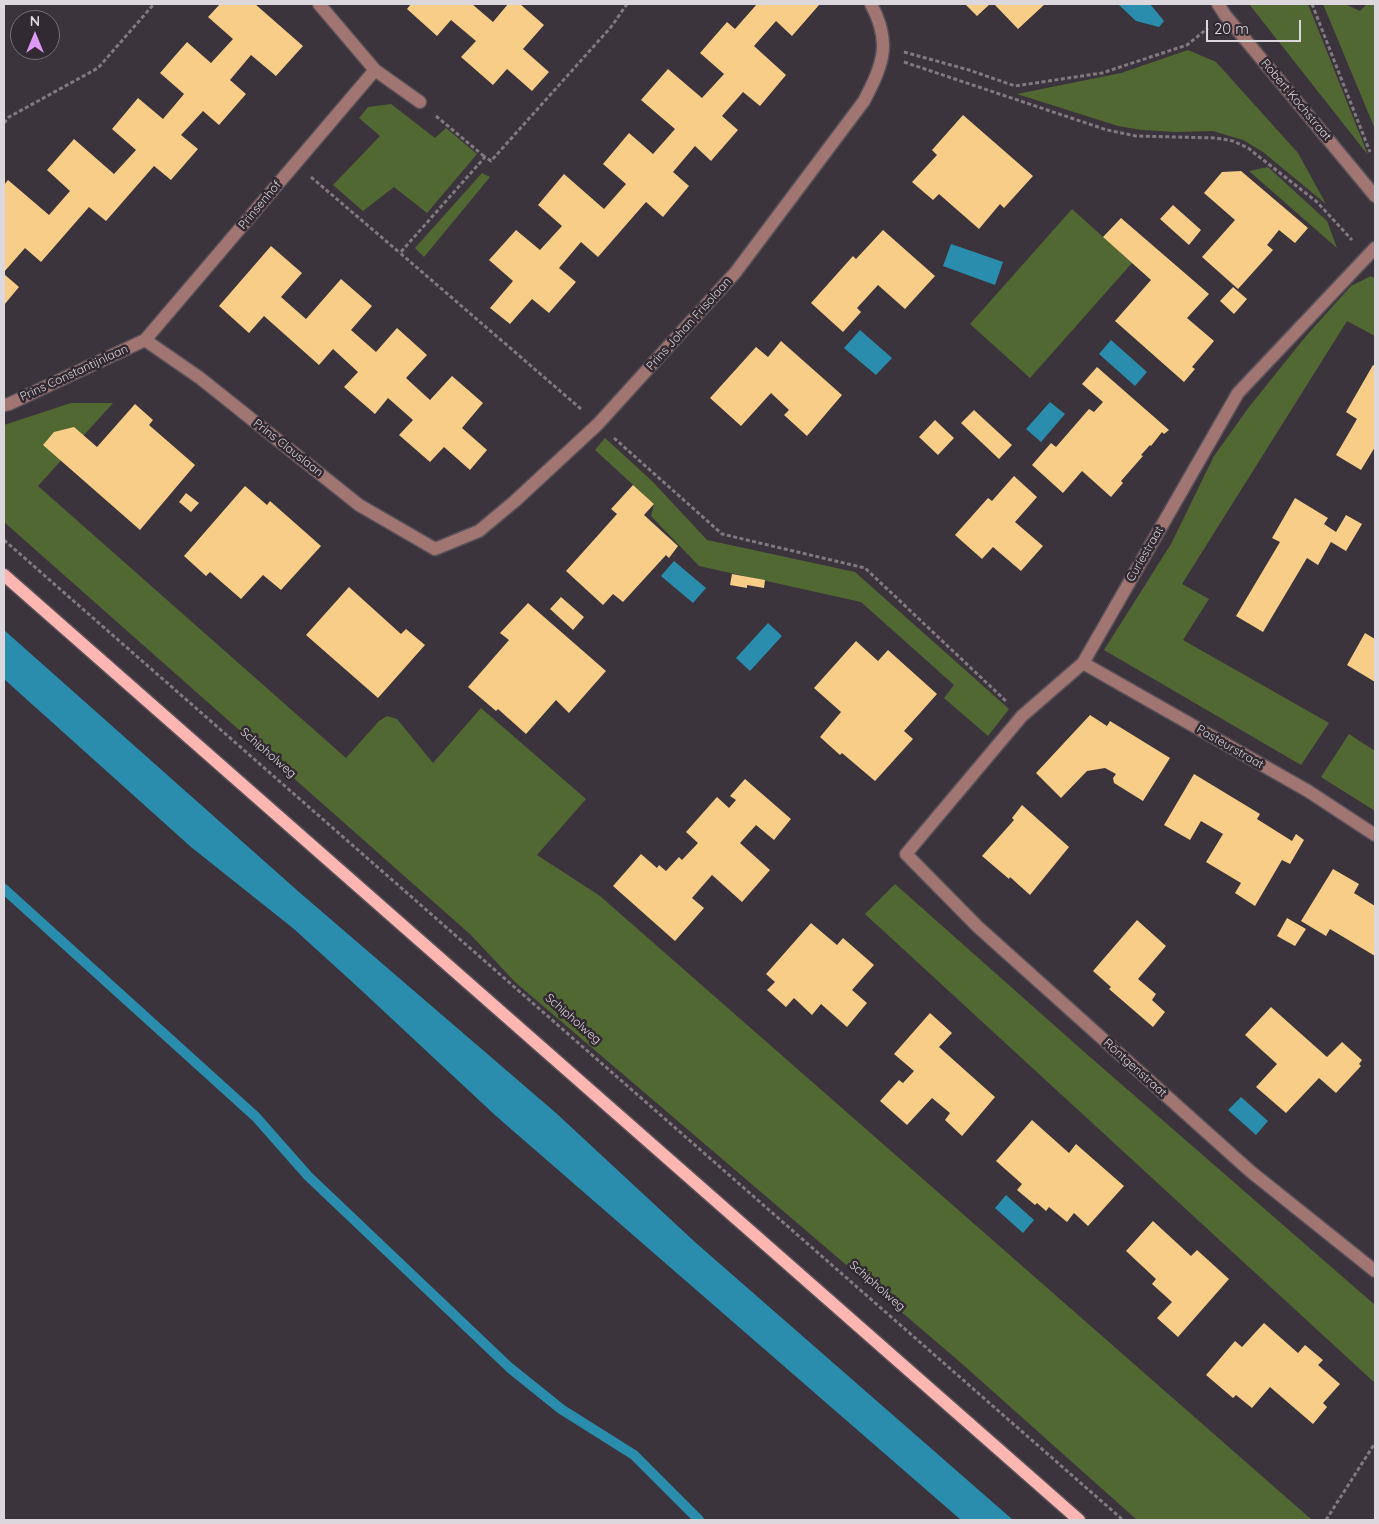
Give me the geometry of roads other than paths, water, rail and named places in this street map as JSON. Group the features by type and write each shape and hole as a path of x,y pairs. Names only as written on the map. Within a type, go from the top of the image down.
{"main road":[{"path":"4,575 1079,1520"}],"street":[{"path":"318,4 375,70 420,102"},
{"name":"Prins Johan Frisolaan","path":"435,549 479,531 598,424 735,273 864,101 878,73 884,46 879,19 871,4"},
{"name":"Robert Kochstraat","path":"1221,9 1375,196"},
{"name":"Prinsenhof","path":"145,340 375,70"},
{"name":"Curiestraat","path":"906,854 1022,716 1083,663 1238,393 1371,252"},
{"name":"Prins Constantijnlaan","path":"4,405 145,340"},
{"name":"Prins Clauslaan","path":"145,340 200,378 359,505 435,549"},
{"name":"Pasteurstraat","path":"1083,663 1308,791 1375,835"},
{"name":"Röntgenstraat","path":"906,854 978,927 1250,1171 1375,1271"}],"water":[{"path":"1118,4 1150,4 1164,21 1159,27 1136,21"},
{"path":"951,244 1003,262 995,285 943,266"},
{"path":"860,330 892,358 876,375 844,348"},
{"path":"1111,340 1147,372 1135,386 1099,354"},
{"path":"1050,402 1065,414 1041,442 1026,429"},
{"path":"674,561 706,588 693,603 661,576"},
{"path":"768,623 782,636 750,671 736,658"},
{"path":"4,630 299,892 556,1113 696,1243 1013,1520 961,1520 496,1116 294,929 191,847 4,679"},
{"path":"1241,1097 1268,1121 1256,1135 1228,1110"},
{"path":"1006,1195 1034,1220 1023,1233 995,1208"}],"waterway":[{"path":"4,889 256,1117 308,1176 510,1368 561,1409 634,1455 699,1520"}]}
